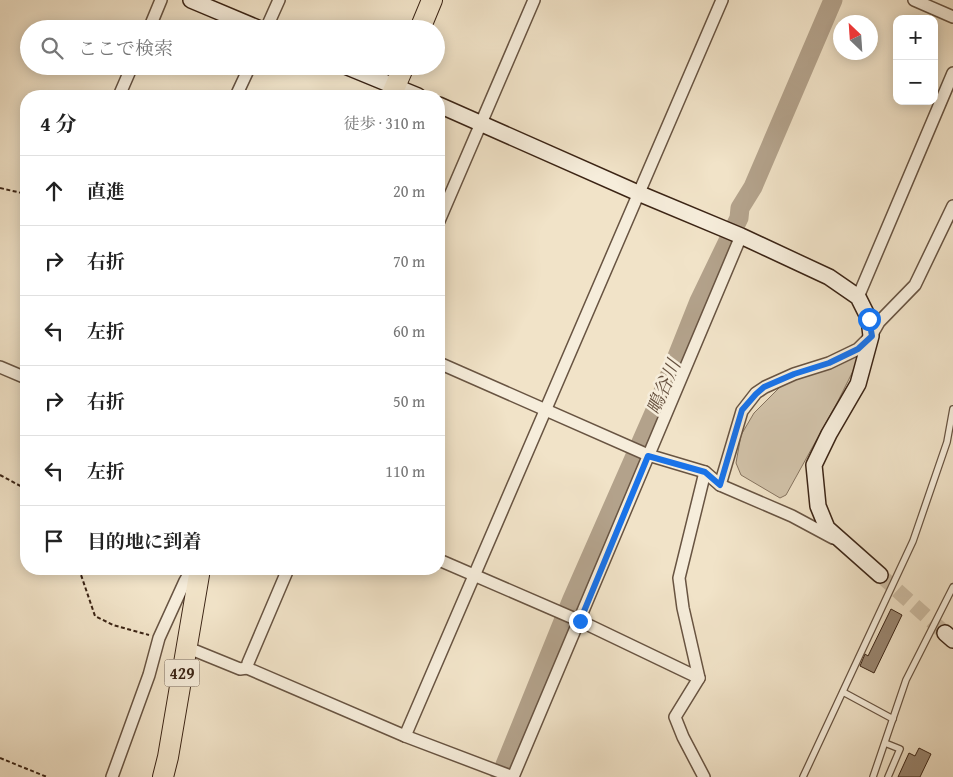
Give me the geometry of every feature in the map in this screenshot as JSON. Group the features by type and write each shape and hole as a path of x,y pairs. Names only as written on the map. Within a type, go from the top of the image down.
{"highway":[{"path":"424,20 432,0"},
{"path":"394,90 400,75"},
{"name":"429","path":"162,777 168,757 199,575"}],"street":[{"path":"153,20 161,0"},
{"path":"191,0 239,20"},
{"path":"270,20 279,0"},
{"path":"445,207 534,0"},
{"path":"405,736 722,0"},
{"path":"914,0 953,16"},
{"path":"858,297 953,73"},
{"path":"122,90 128,75"},
{"path":"239,90 246,75"},
{"path":"362,75 389,90"},
{"path":"445,108 638,193 741,236 829,277 858,297 869,319 872,336"},
{"path":"880,575 827,528 818,506 814,465 829,434 858,384 872,336 879,322 915,285 953,206"},
{"path":"247,668 251,672 405,736 513,777 741,236"},
{"path":"720,485 742,410 756,394 764,387 794,374 829,363 858,349 872,336"},
{"path":"445,366 648,456 705,472 720,485 792,516 844,544"},
{"path":"0,367 20,375"},
{"path":"704,777 683,737 675,717 699,678 683,608 679,578 705,472"},
{"path":"445,563 580,621 699,678"},
{"path":"112,777 149,675 159,638 188,575"},
{"path":"247,668 285,575"},
{"path":"186,647 240,669 247,668"}],"lane":[{"path":"803,777 913,541 947,442 953,408"},
{"path":"873,777 906,680 953,587"},
{"path":"842,692 893,719"},
{"path":"884,743 900,749 888,777"}],"path":[{"path":"0,188 20,193"},
{"path":"0,476 20,486"},
{"path":"81,575 95,616 113,626 159,638"},
{"path":"0,758 47,777"}],"shaded area":[{"path":"855,355 859,359 786,495 780,498 741,475 736,463 741,435 754,413 787,380"}],"building":[{"path":"891,609 902,615 874,673 860,666 865,654 868,656"},
{"path":"919,748 931,754 920,777 898,777 909,753 915,756"}],"waterway":[{"name":"鴫谷川","path":"500,777 572,599 660,399 699,301 739,218 740,208 753,187 833,0"}],"tunnel":[{"path":"880,575 945,633"}],"route":[{"path":"580,621 648,456 705,472 720,485 742,410 756,394 764,387 794,374 829,363 858,349 872,336 869,319"}]}
